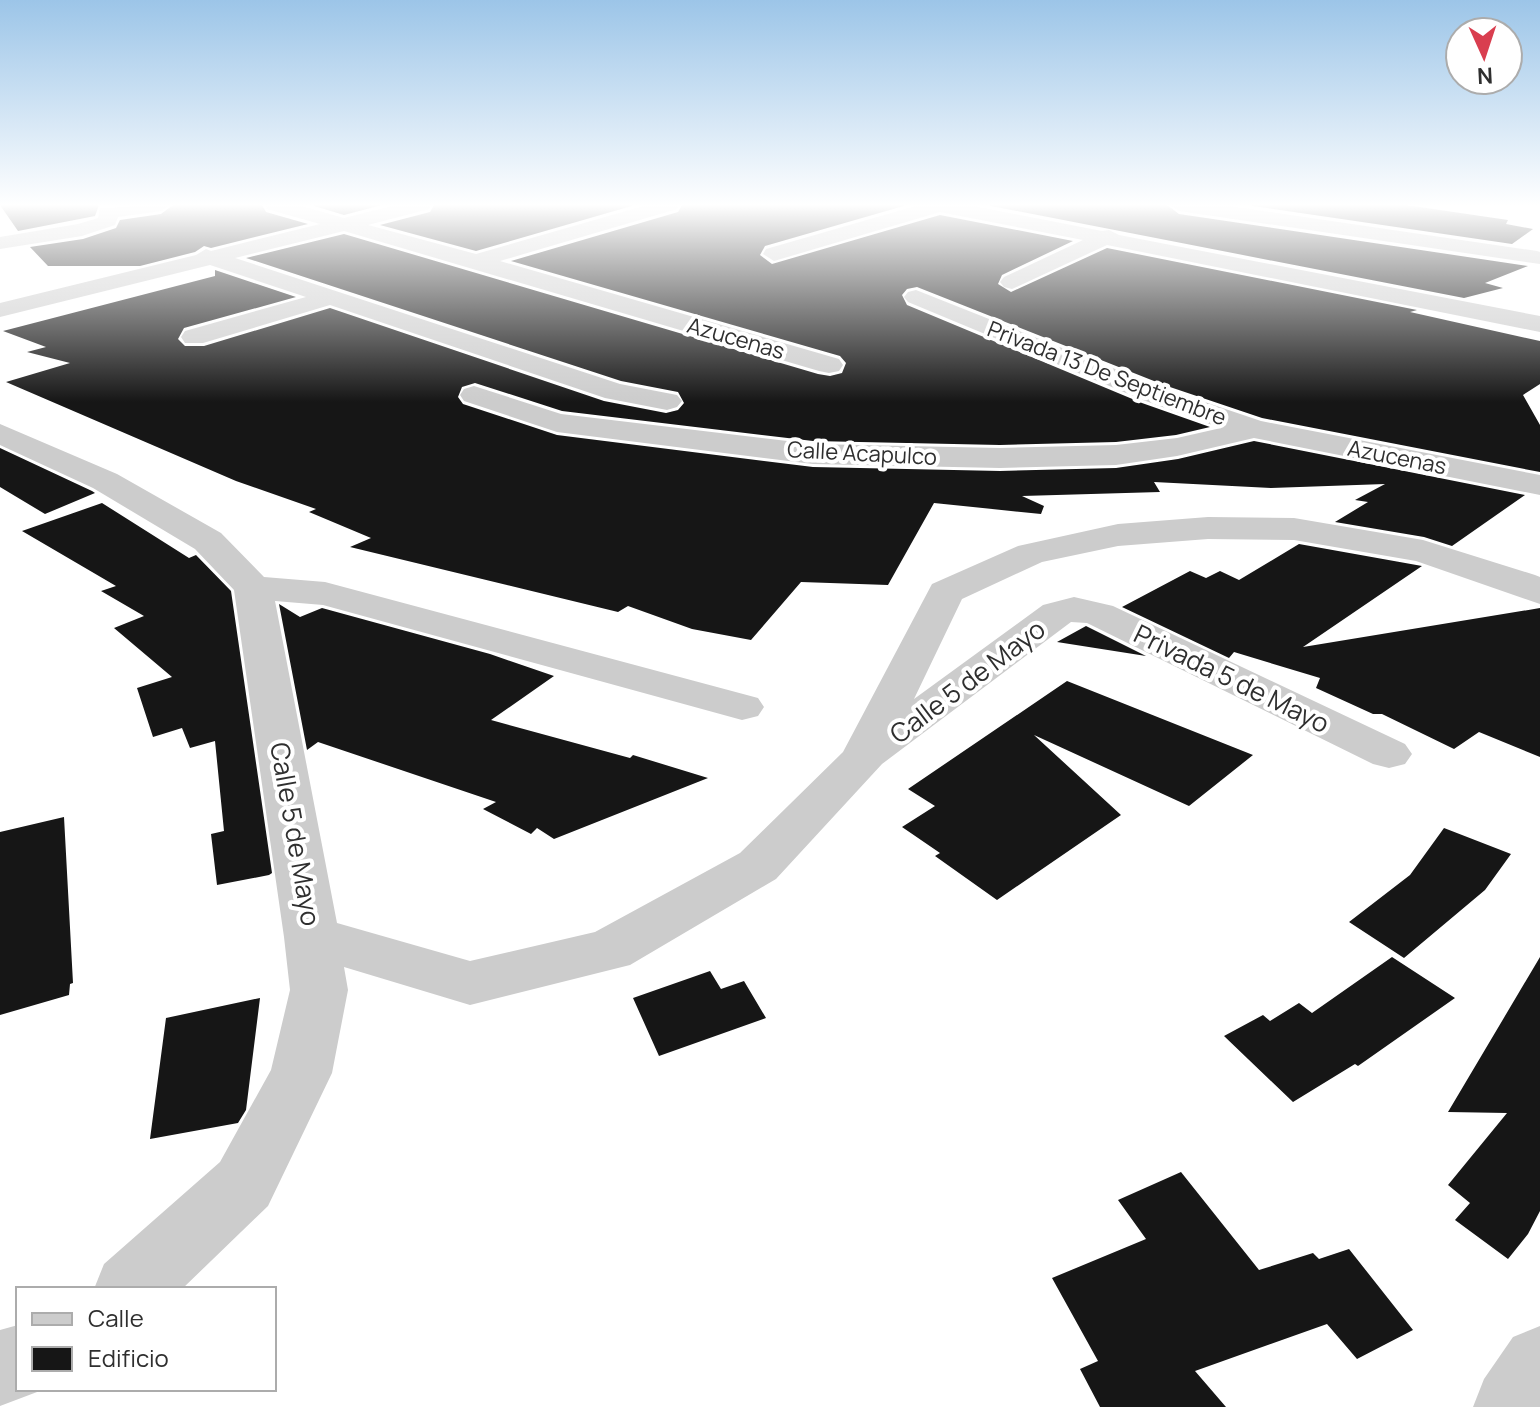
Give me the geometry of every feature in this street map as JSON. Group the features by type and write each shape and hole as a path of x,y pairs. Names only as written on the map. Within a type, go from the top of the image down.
{"street":[{"path":"0,310 150,271"},
{"path":"251,271 615,392 667,401"},
{"name":"Azucenas","path":"509,271 829,365"},
{"path":"1012,282 1036,271"},
{"path":"1265,271 1540,324"},
{"path":"194,337 333,297"},
{"name":"Privada 13 De Septiembre","path":"916,297 1153,394 1254,429"},
{"name":"Calle Acapulco","path":"474,395 557,423 813,454 1000,458 1116,455 1177,447 1254,429"},
{"name":"Azucenas","path":"1254,429 1540,485"},
{"path":"0,433 105,481 208,541 253,587 325,594 742,707"},
{"name":"Calle 5 de Mayo","path":"862,759 946,592 1031,554 1118,535 1208,528 1294,529 1423,551 1522,583 1540,592"},
{"name":"Calle 5 de Mayo","path":"253,587 312,937 470,983 610,950 758,866 862,759 1057,613 1074,609"},
{"name":"Privada 5 de Mayo","path":"1074,609 1099,614 1389,754"},
{"path":"132,1287 244,1184 301,1073 319,990 312,937"},
{"path":"1512,1407 1540,1364"}],"building":[{"path":"217,271 296,297 184,328 178,339 185,346 204,346 330,308 604,401 666,413 678,410 684,403 678,392 621,381 285,271 468,271 818,374 830,376 842,373 846,363 840,356 544,271 1011,271 1002,275 998,284 1011,292 1058,271 1220,271 1417,310 1410,312 1540,341 1540,384 1523,395 1540,425 1540,472 1262,418 1164,385 917,287 907,289 902,295 907,305 1142,403 1210,427 1176,435 1116,442 1000,445 813,441 562,411 475,383 462,387 458,397 463,404 557,435 813,467 1000,471 1116,468 1178,459 1254,441 1525,495 1452,546 1424,537 1335,522 1368,502 1355,500 1385,484 1271,488 1154,482 1160,492 1022,496 1044,506 1041,514 934,503 888,585 801,582 751,640 692,629 628,606 618,612 350,547 371,538 309,512 316,509 236,481 6,382 70,363 27,352 46,347 3,331 215,276"},
{"path":"1323,271 1516,271 1485,283 1503,288 1464,298"},
{"path":"0,448 95,493 45,514 0,487"},
{"path":"102,503 189,558 196,555 231,591 272,873 269,875 217,885 211,834 224,831 215,741 190,748 182,728 153,737 137,688 172,677 114,628 144,616 101,591 116,586 22,531"},
{"path":"1299,544 1422,566 1303,647 1540,608 1540,757 1479,732 1454,749 1382,714 1373,714 1316,688 1320,678 1234,652 1229,658 1122,607 1190,571 1206,578 1220,571 1239,580"},
{"path":"279,604 300,617 322,608 490,654 554,676 491,720 630,758 633,755 708,778 554,839 537,828 531,834 483,809 496,802 318,742 307,750"},
{"path":"1086,626 1146,656 1057,642"},
{"path":"1067,681 1253,755 1189,806 1034,735 1121,815 997,900 935,856 940,853 902,827 935,806 908,789"},
{"path":"64,817 73,983 70,984 69,995 0,1015 0,832"},
{"path":"1444,828 1511,854 1485,890 1404,958 1349,922 1410,875"},
{"path":"1392,957 1455,998 1358,1066 1355,1064 1293,1102 1224,1036 1263,1015 1270,1021 1299,1003 1312,1013"},
{"path":"1540,957 1540,1211 1528,1234 1508,1259 1455,1220 1470,1203 1448,1185 1507,1113 1448,1112"},
{"path":"710,971 721,989 744,981 766,1018 659,1056 633,998"},
{"path":"260,998 246,1110 238,1123 150,1139 166,1018"},
{"path":"1181,1172 1259,1270 1313,1253 1319,1259 1349,1249 1413,1330 1357,1359 1327,1324 1195,1371 1226,1407 1100,1407 1080,1369 1098,1361 1052,1278 1146,1239 1118,1200"}]}
